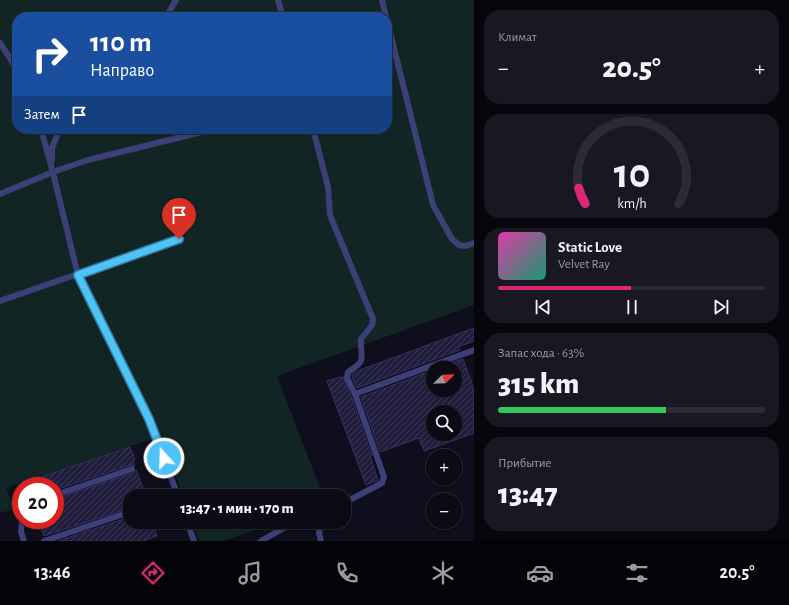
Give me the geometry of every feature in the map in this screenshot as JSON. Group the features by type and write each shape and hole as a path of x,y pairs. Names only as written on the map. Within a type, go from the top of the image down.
{"lane":[{"path":"169,12 176,0"},
{"path":"278,0 282,12"},
{"path":"382,0 385,12"},
{"path":"392,40 433,205 452,239 459,245 465,246 474,242"},
{"path":"0,43 12,62"},
{"path":"42,134 52,169 78,275 149,419 175,489"},
{"path":"52,169 52,148 58,134"},
{"path":"0,194 52,169 194,134"},
{"path":"314,134 328,187 330,215 373,319 372,325 361,339 362,360 358,366 348,372 347,378 355,394 384,477 382,483 351,499"},
{"path":"0,302 179,239"},
{"path":"355,394 474,350"},
{"path":"64,492 132,469"},
{"path":"44,541 123,514"},
{"path":"21,529 24,541"},
{"path":"190,529 194,541"},
{"path":"261,541 282,529"},
{"path":"320,529 320,541"}],"green space":[{"path":"0,0 474,0 474,305 277,376 320,489 180,489 161,436 39,477 12,477 12,486 6,488 12,504 12,510 0,513"},
{"path":"195,529 257,529 223,541 199,541"}],"building":[{"path":"474,328 474,341 458,347 460,350 430,361 426,361 426,363 357,388 352,375 357,371"},
{"path":"463,359 474,389 474,433 462,437 462,405 426,405 426,441 452,441 426,449 424,451 419,438 380,452 361,397 425,373 426,397 462,397 462,361 457,361"},
{"path":"343,377 351,396 372,456 370,456 378,480 366,485 327,381"},
{"path":"130,447 135,460 133,461 135,466 131,465 64,487 64,477 41,477"},
{"path":"136,470 143,489 123,489 123,510 44,536 41,529 64,529 64,496 133,473"},
{"path":"123,519 123,529 154,529 157,536 143,541 58,541"}],"route":[{"path":"164,458 149,419 78,275 179,239"}]}
